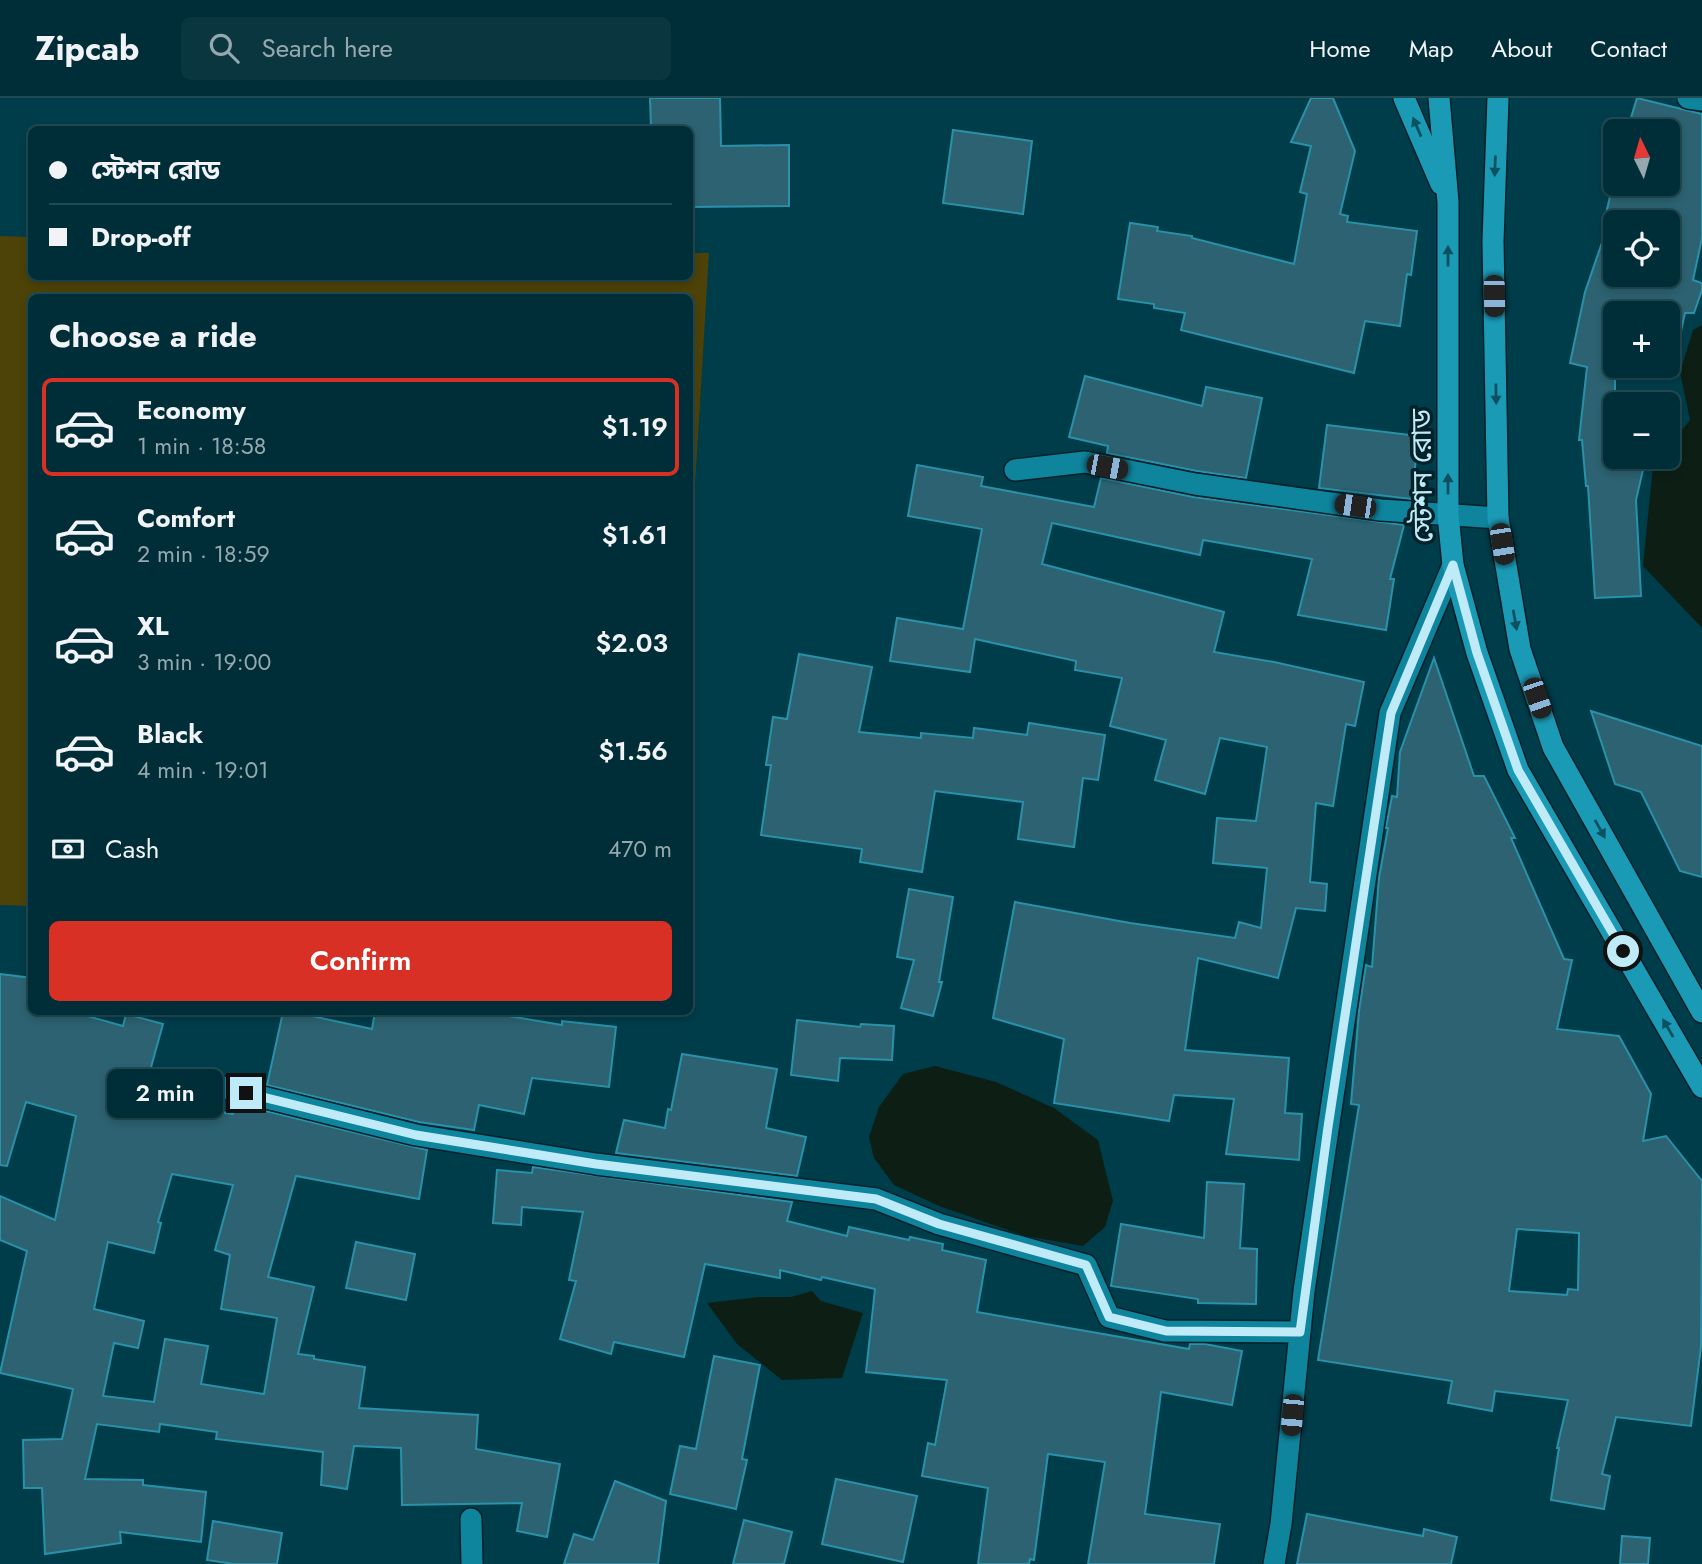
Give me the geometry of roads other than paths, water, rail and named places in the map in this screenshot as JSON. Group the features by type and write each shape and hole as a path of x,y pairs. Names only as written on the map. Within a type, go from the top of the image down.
{"main road":[{"path":"1404,98 1448,202"},
{"name":"স্টেশন রোড","path":"1439,98 1448,202 1448,515 1453,565 1477,653 1518,770 1702,1087"},
{"path":"1498,98 1493,241 1498,518 1520,649 1553,747 1702,1012"}],"street":[{"path":"1688,98 1702,100"},
{"path":"1014,470 1085,462 1195,484 1381,510 1498,518"},
{"path":"1274,1564 1281,1524 1300,1332 1328,1127 1391,713 1453,565"},
{"path":"222,1087 416,1135 596,1164 876,1199 939,1224 1086,1265 1109,1317 1166,1331 1300,1332"},
{"path":"471,1519 472,1564"}]}
